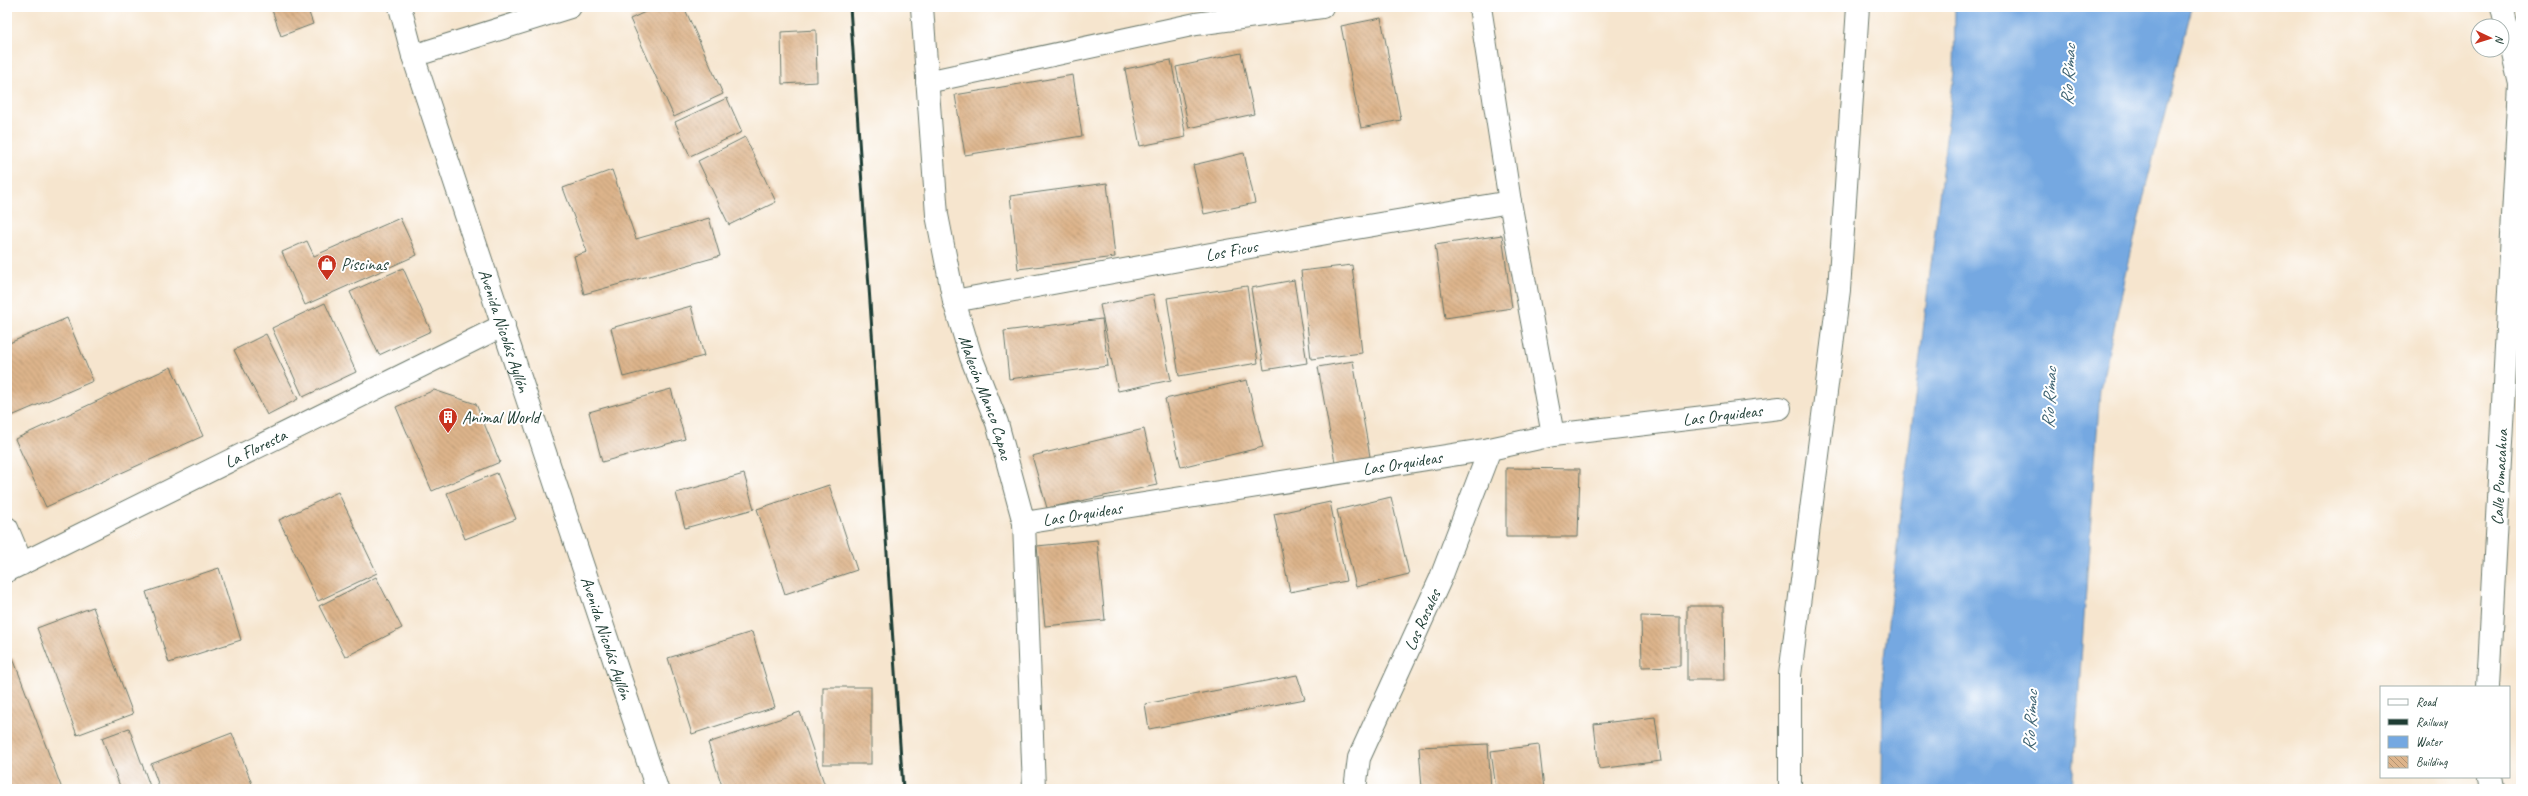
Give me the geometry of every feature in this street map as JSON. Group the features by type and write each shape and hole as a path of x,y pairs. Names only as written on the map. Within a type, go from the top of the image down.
{"main road":[{"name":"Avenida Nicolás Ayllón","path":"400,7 413,56 504,325 657,789"},
{"path":"413,56 570,7"},
{"name":"Malecón Manco Capac","path":"922,7 937,215 954,300 971,357 997,423 1024,523 1034,789"},
{"path":"927,82 1196,24 1322,7"},
{"path":"1480,7 1510,202 1552,435"},
{"path":"1790,789 1790,675 1839,290 1858,7"},
{"name":"Calle Pumacahua","path":"2488,686 2520,84 2502,7"},
{"name":"Los Ficus","path":"954,300 1332,232 1510,202"},
{"name":"La Floresta","path":"14,567 504,325"},
{"name":"Las Orquideas","path":"1024,523 1490,449 1552,435 1780,408"},
{"name":"Los Rosales","path":"1355,789 1359,758 1440,580 1490,449"},
{"path":"7,528 14,567"},
{"path":"2490,778 2492,789"}],"water":[{"name":"Río Rímac","path":"1955,7 2192,7 2148,178 2100,390 2072,789 1882,789 1883,665 1954,72"}],"building":[{"path":"279,7 307,7 313,24 281,36 272,10"},
{"path":"656,7 684,7 723,94 674,117 630,19"},
{"path":"1381,18 1401,120 1361,128 1341,26"},
{"path":"816,30 817,82 782,84 781,32"},
{"path":"1241,53 1254,114 1189,128 1176,67"},
{"path":"1171,60 1186,137 1140,146 1125,69"},
{"path":"1073,75 1082,136 965,155 955,95"},
{"path":"727,98 742,132 690,156 675,122"},
{"path":"745,137 776,202 729,225 698,161"},
{"path":"1244,153 1255,203 1204,214 1193,165"},
{"path":"612,170 636,239 709,218 720,256 584,294 574,256 587,252 563,188"},
{"path":"1107,183 1115,257 1018,269 1010,196"},
{"name":"Piscinas","path":"400,218 417,255 305,305 282,252 307,241 314,256"},
{"path":"1502,235 1512,308 1445,318 1435,245"},
{"path":"1352,265 1362,353 1311,359 1301,271"},
{"path":"403,268 431,331 379,355 350,292"},
{"path":"1294,280 1307,363 1264,370 1251,288"},
{"path":"1247,286 1258,363 1179,376 1167,298"},
{"path":"1153,294 1171,380 1118,391 1100,305"},
{"path":"325,303 356,372 303,397 272,328"},
{"path":"691,306 704,356 623,377 611,328"},
{"path":"67,318 93,381 7,418 7,344"},
{"path":"1102,319 1108,366 1009,379 1004,331"},
{"path":"266,334 298,399 267,415 234,350"},
{"path":"1353,361 1371,462 1336,468 1318,367"},
{"path":"171,367 203,436 46,507 15,439"},
{"path":"1247,380 1263,447 1181,467 1165,399"},
{"path":"671,389 685,439 602,462 589,412"},
{"name":"Animal World","path":"434,390 476,404 500,462 432,491 396,407"},
{"path":"1144,429 1157,485 1047,508 1032,456"},
{"path":"1506,468 1580,469 1578,537 1506,537"},
{"path":"497,473 516,519 465,539 447,493"},
{"path":"744,474 754,509 685,528 676,493"},
{"path":"829,485 857,570 785,594 757,509"},
{"path":"338,492 377,573 318,601 279,520"},
{"path":"1391,497 1409,574 1356,587 1337,510"},
{"path":"1330,502 1346,581 1290,592 1274,514"},
{"path":"1097,540 1105,620 1045,626 1037,546"},
{"path":"219,568 241,640 169,663 146,592"},
{"path":"376,577 402,628 345,657 319,606"},
{"path":"1687,606 1724,606 1725,680 1687,680"},
{"path":"93,607 133,714 77,735 37,628"},
{"path":"1641,616 1680,617 1680,666 1642,667"},
{"path":"752,632 775,707 692,734 668,658"},
{"path":"13,658 62,789 7,789 7,660"},
{"path":"1297,675 1305,699 1149,729 1145,704"},
{"path":"823,687 871,687 871,764 823,764"},
{"path":"800,712 826,789 723,789 708,743"},
{"path":"1655,717 1661,761 1599,769 1594,724"},
{"path":"129,728 151,789 121,789 102,738"},
{"path":"232,733 254,789 160,789 151,764"},
{"path":"1488,744 1491,789 1422,789 1419,747"},
{"path":"1539,745 1544,789 1496,789 1491,751"}],"railway":[{"path":"850,7 903,789"}],"place":[{"name":"Piscinas","path":"327,281"},
{"name":"Animal World","path":"448,434"}]}
